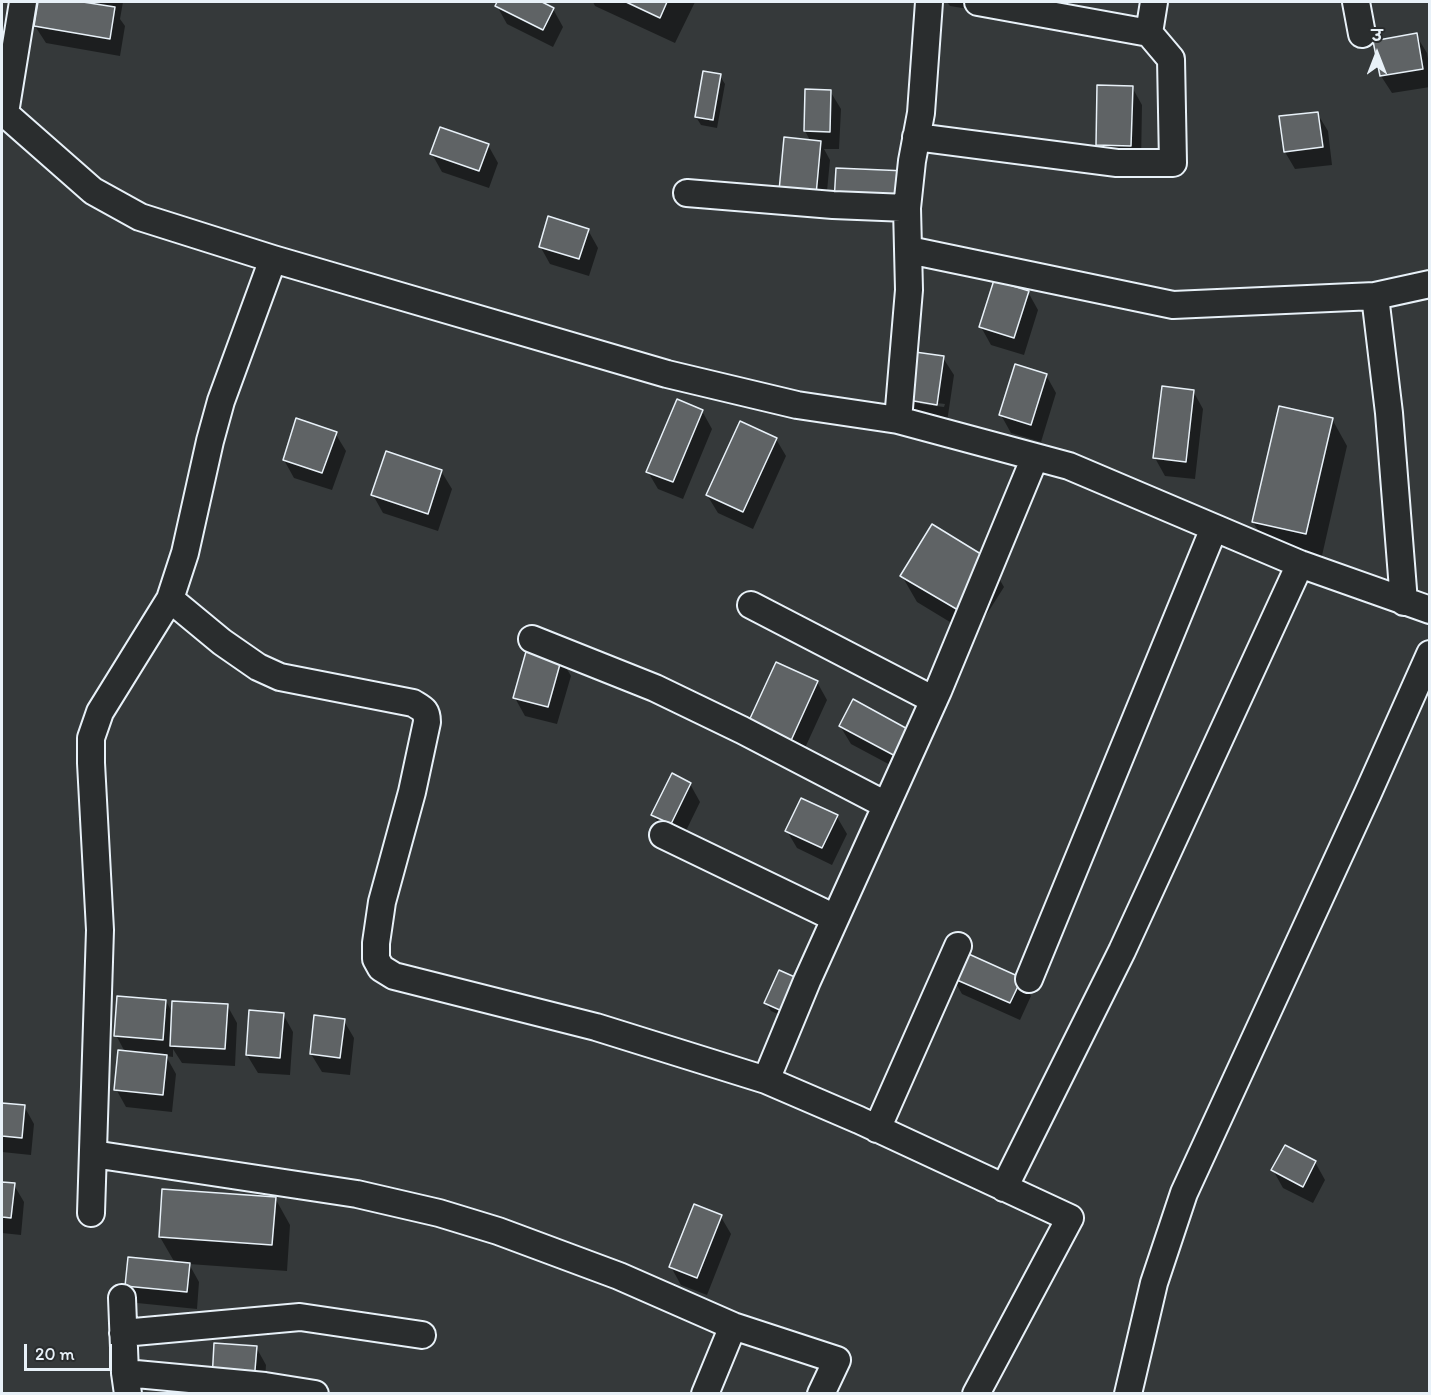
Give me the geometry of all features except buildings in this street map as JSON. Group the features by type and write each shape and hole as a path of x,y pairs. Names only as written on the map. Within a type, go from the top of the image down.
{"street":[{"path":"23,2 3,112 93,191 140,217 273,259 667,374 797,405 898,420 1069,466 1300,564 1430,610"},
{"path":"898,420 909,290 907,208 924,79 930,2"},
{"path":"916,137 1117,163 1173,163 1171,59 1149,33 978,2"},
{"path":"1149,33 1154,2"},
{"path":"1356,2 1362,34"},
{"path":"687,193 832,205 907,208"},
{"path":"909,250 1173,305 1375,296 1430,284"},
{"path":"91,1213 100,930 91,738 100,712 170,599 185,553 221,401 273,259"},
{"path":"1375,296 1389,413 1404,602"},
{"path":"766,1080 807,981 934,700 1035,457"},
{"path":"1029,978 1214,528"},
{"path":"1004,1188 1122,951 1300,564"},
{"path":"170,599 222,642 258,667 279,677 413,703 427,714 412,792 382,902 376,943 376,959 381,968 394,976 596,1028 766,1080 1070,1218 976,1394"},
{"path":"750,606 934,700"},
{"path":"532,639 655,688 742,730 886,805"},
{"path":"1128,1394 1154,1282 1184,1193 1430,654"},
{"path":"663,835 835,918"},
{"path":"877,1129 958,946"},
{"path":"93,1154 357,1194 439,1213 498,1231 619,1276 733,1326 837,1360 821,1394"},
{"path":"122,1298 126,1383 265,1386 315,1394"},
{"path":"123,1333 300,1317 422,1335"},
{"path":"705,1394 733,1326"}]}
